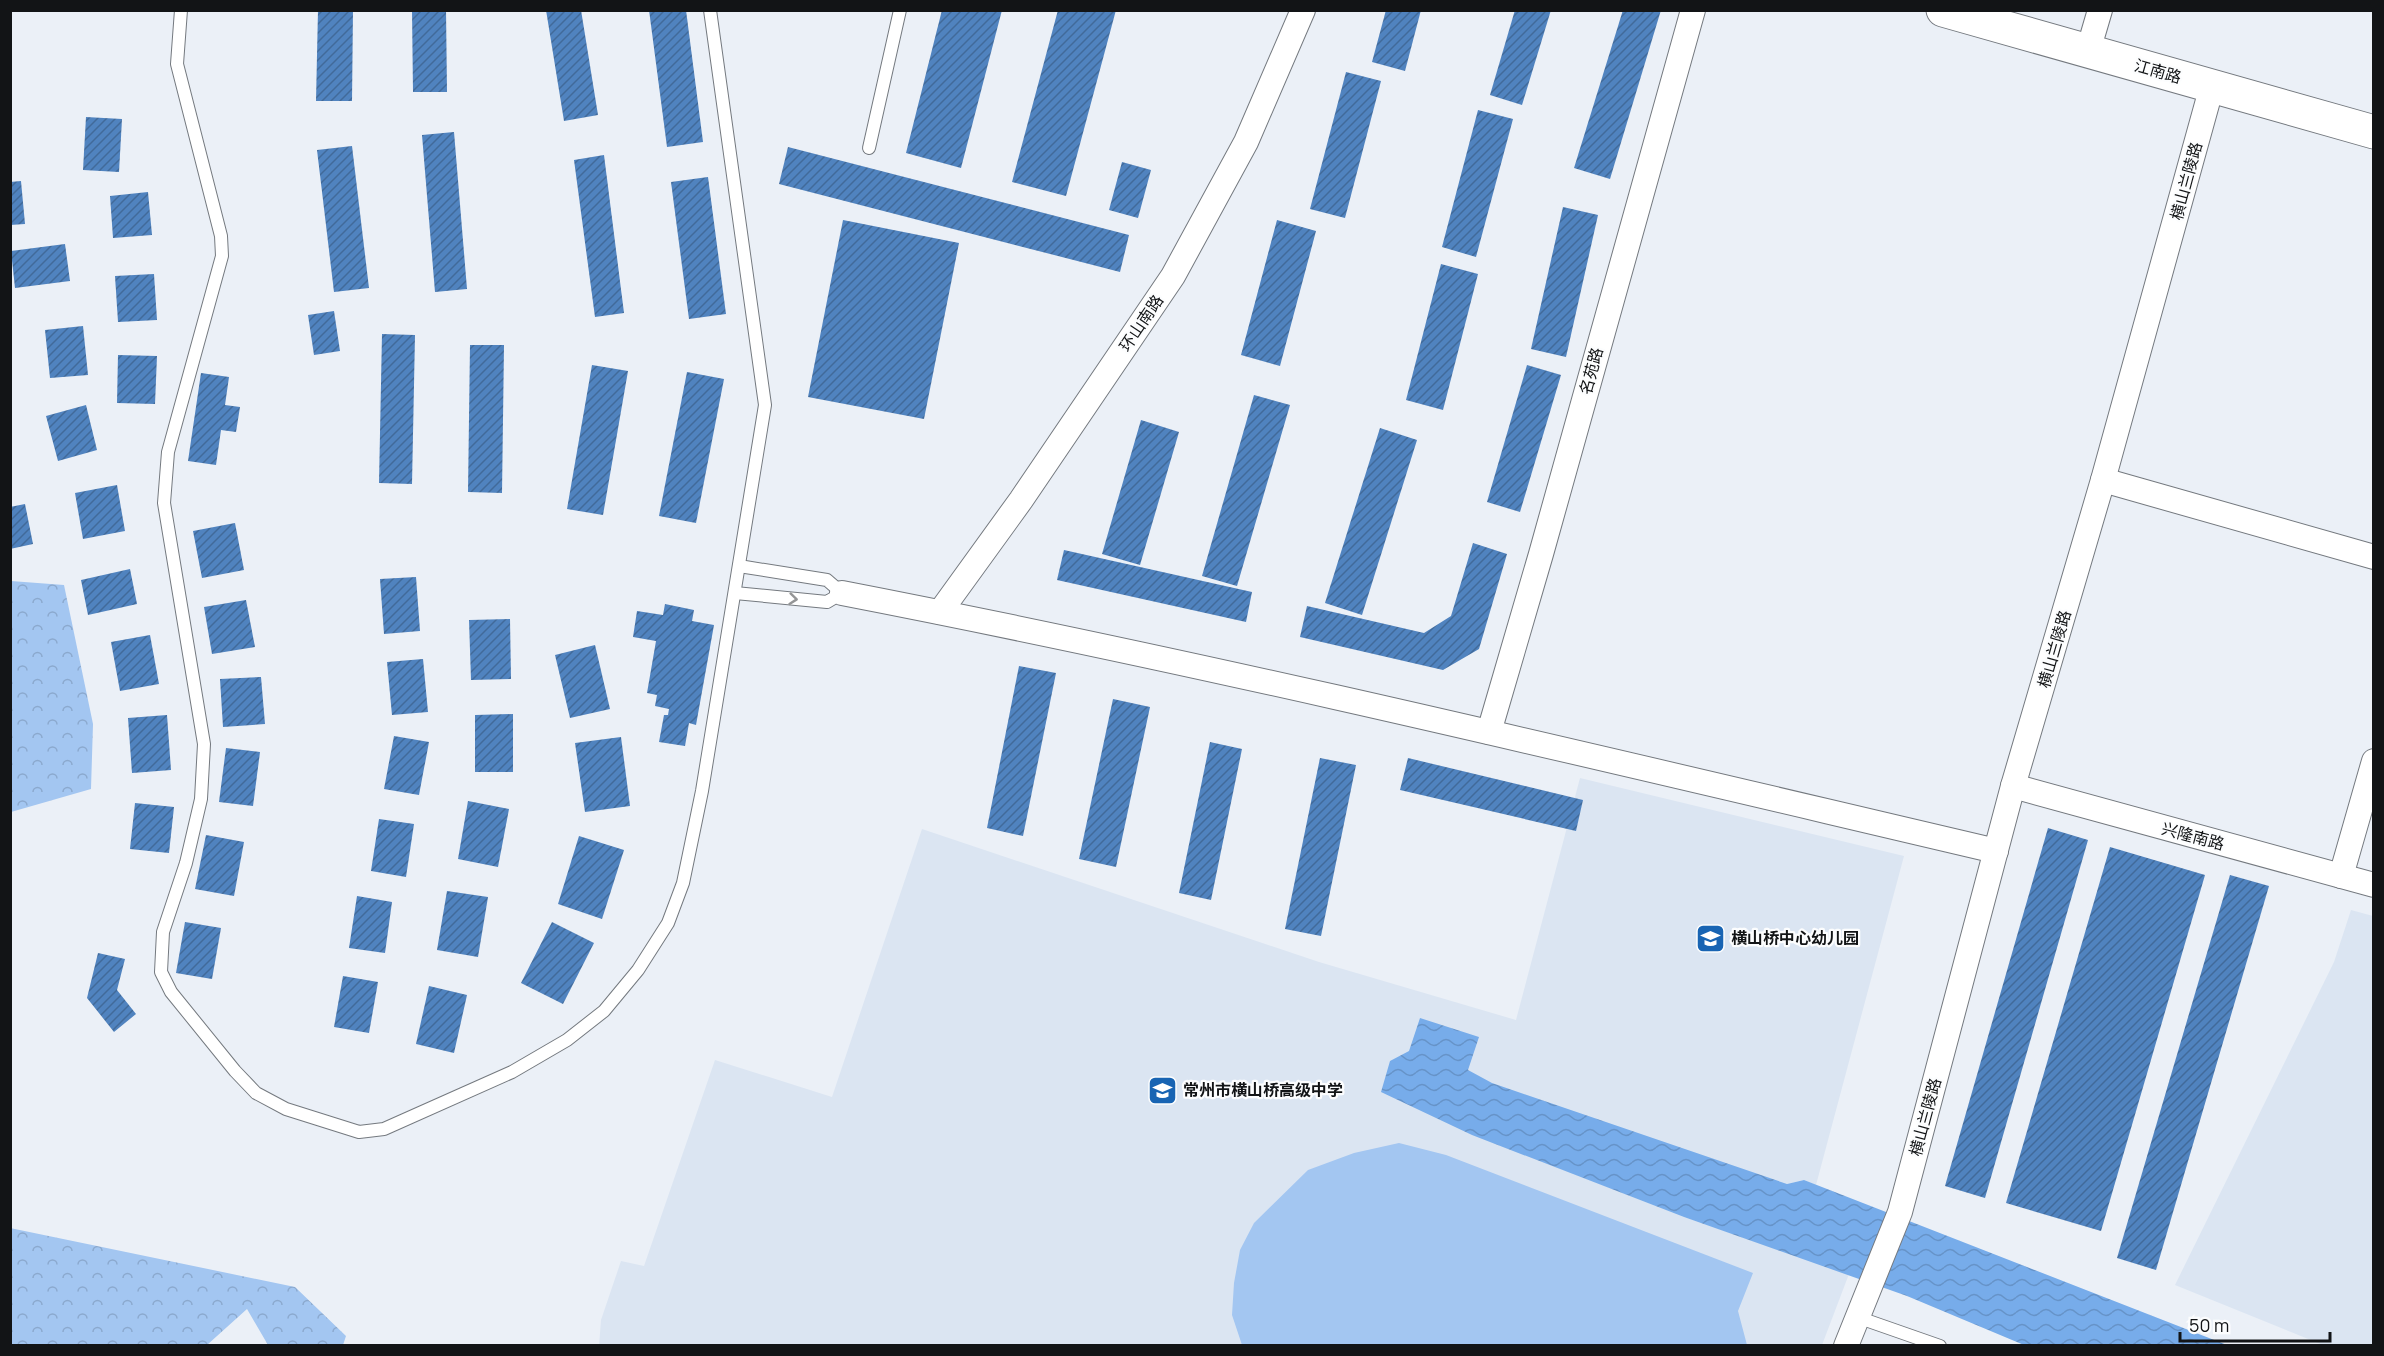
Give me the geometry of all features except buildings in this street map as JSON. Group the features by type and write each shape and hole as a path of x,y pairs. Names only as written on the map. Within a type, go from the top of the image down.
{"main road":[{"name":"江南路","path":"1943,10 2373,132"}],"street":[{"name":"环山南路","path":"940,612 1021,500 1173,276 1246,142 1303,10"},
{"name":"名苑路","path":"1489,732 1693,10"},
{"path":"2088,51 2100,10"},
{"name":"横山兰陵路","path":"1862,1307 1900,1212 2013,786 2103,480 2212,86"},
{"path":"2103,480 2373,557"},
{"path":"842,593 940,612 1489,732 1996,851"},
{"path":"2341,876 2373,761"},
{"name":"兴隆南路","path":"2013,786 2373,885"},
{"path":"1846,1346 1862,1307"}],"lane":[{"path":"182,10 177,64 221,236 222,256 168,452 164,483 164,504 204,744 201,799 186,862 163,932 161,972 171,992 256,1093 286,1109 359,1132 384,1129 512,1072 567,1041 604,1011 638,970 668,923 683,883 702,791 765,405 710,10"},
{"path":"869,148 900,10"},
{"path":"735,593 827,603 842,593 827,580 739,566"},
{"path":"1862,1307 1940,1346"}],"shaded area":[{"name":"常州市横山桥高级中学","path":"1580,778 1904,856 1816,1185 1804,1180 1787,1184 1472,1134 1684,1217 1849,1274 1822,1345 599,1346 601,1320 621,1261 644,1266 715,1060 832,1097 922,829 1319,962 1516,1020"},
{"path":"2351,910 2373,916 2373,1345 2323,1345 2175,1285 2334,962"}],"green space":[{"path":"11,581 64,585 93,724 91,789 11,812"},
{"path":"1399,1143 1446,1155 1753,1273 1738,1311 1747,1345 1242,1345 1232,1315 1234,1283 1240,1250 1254,1223 1308,1170 1354,1153"},
{"path":"10,1228 295,1287 346,1336 343,1345 268,1345 247,1309 207,1345 11,1345"}],"water":[{"path":"1420,1018 1479,1037 1468,1070 1492,1083 1787,1184 1804,1180 2227,1345 2024,1345 1907,1296 1684,1217 1472,1135 1381,1092 1390,1061 1409,1051"}],"place":[{"name":"横山桥中心幼儿园","path":"1710,938"},
{"name":"常州市横山桥高级中学","path":"1162,1090"}]}
